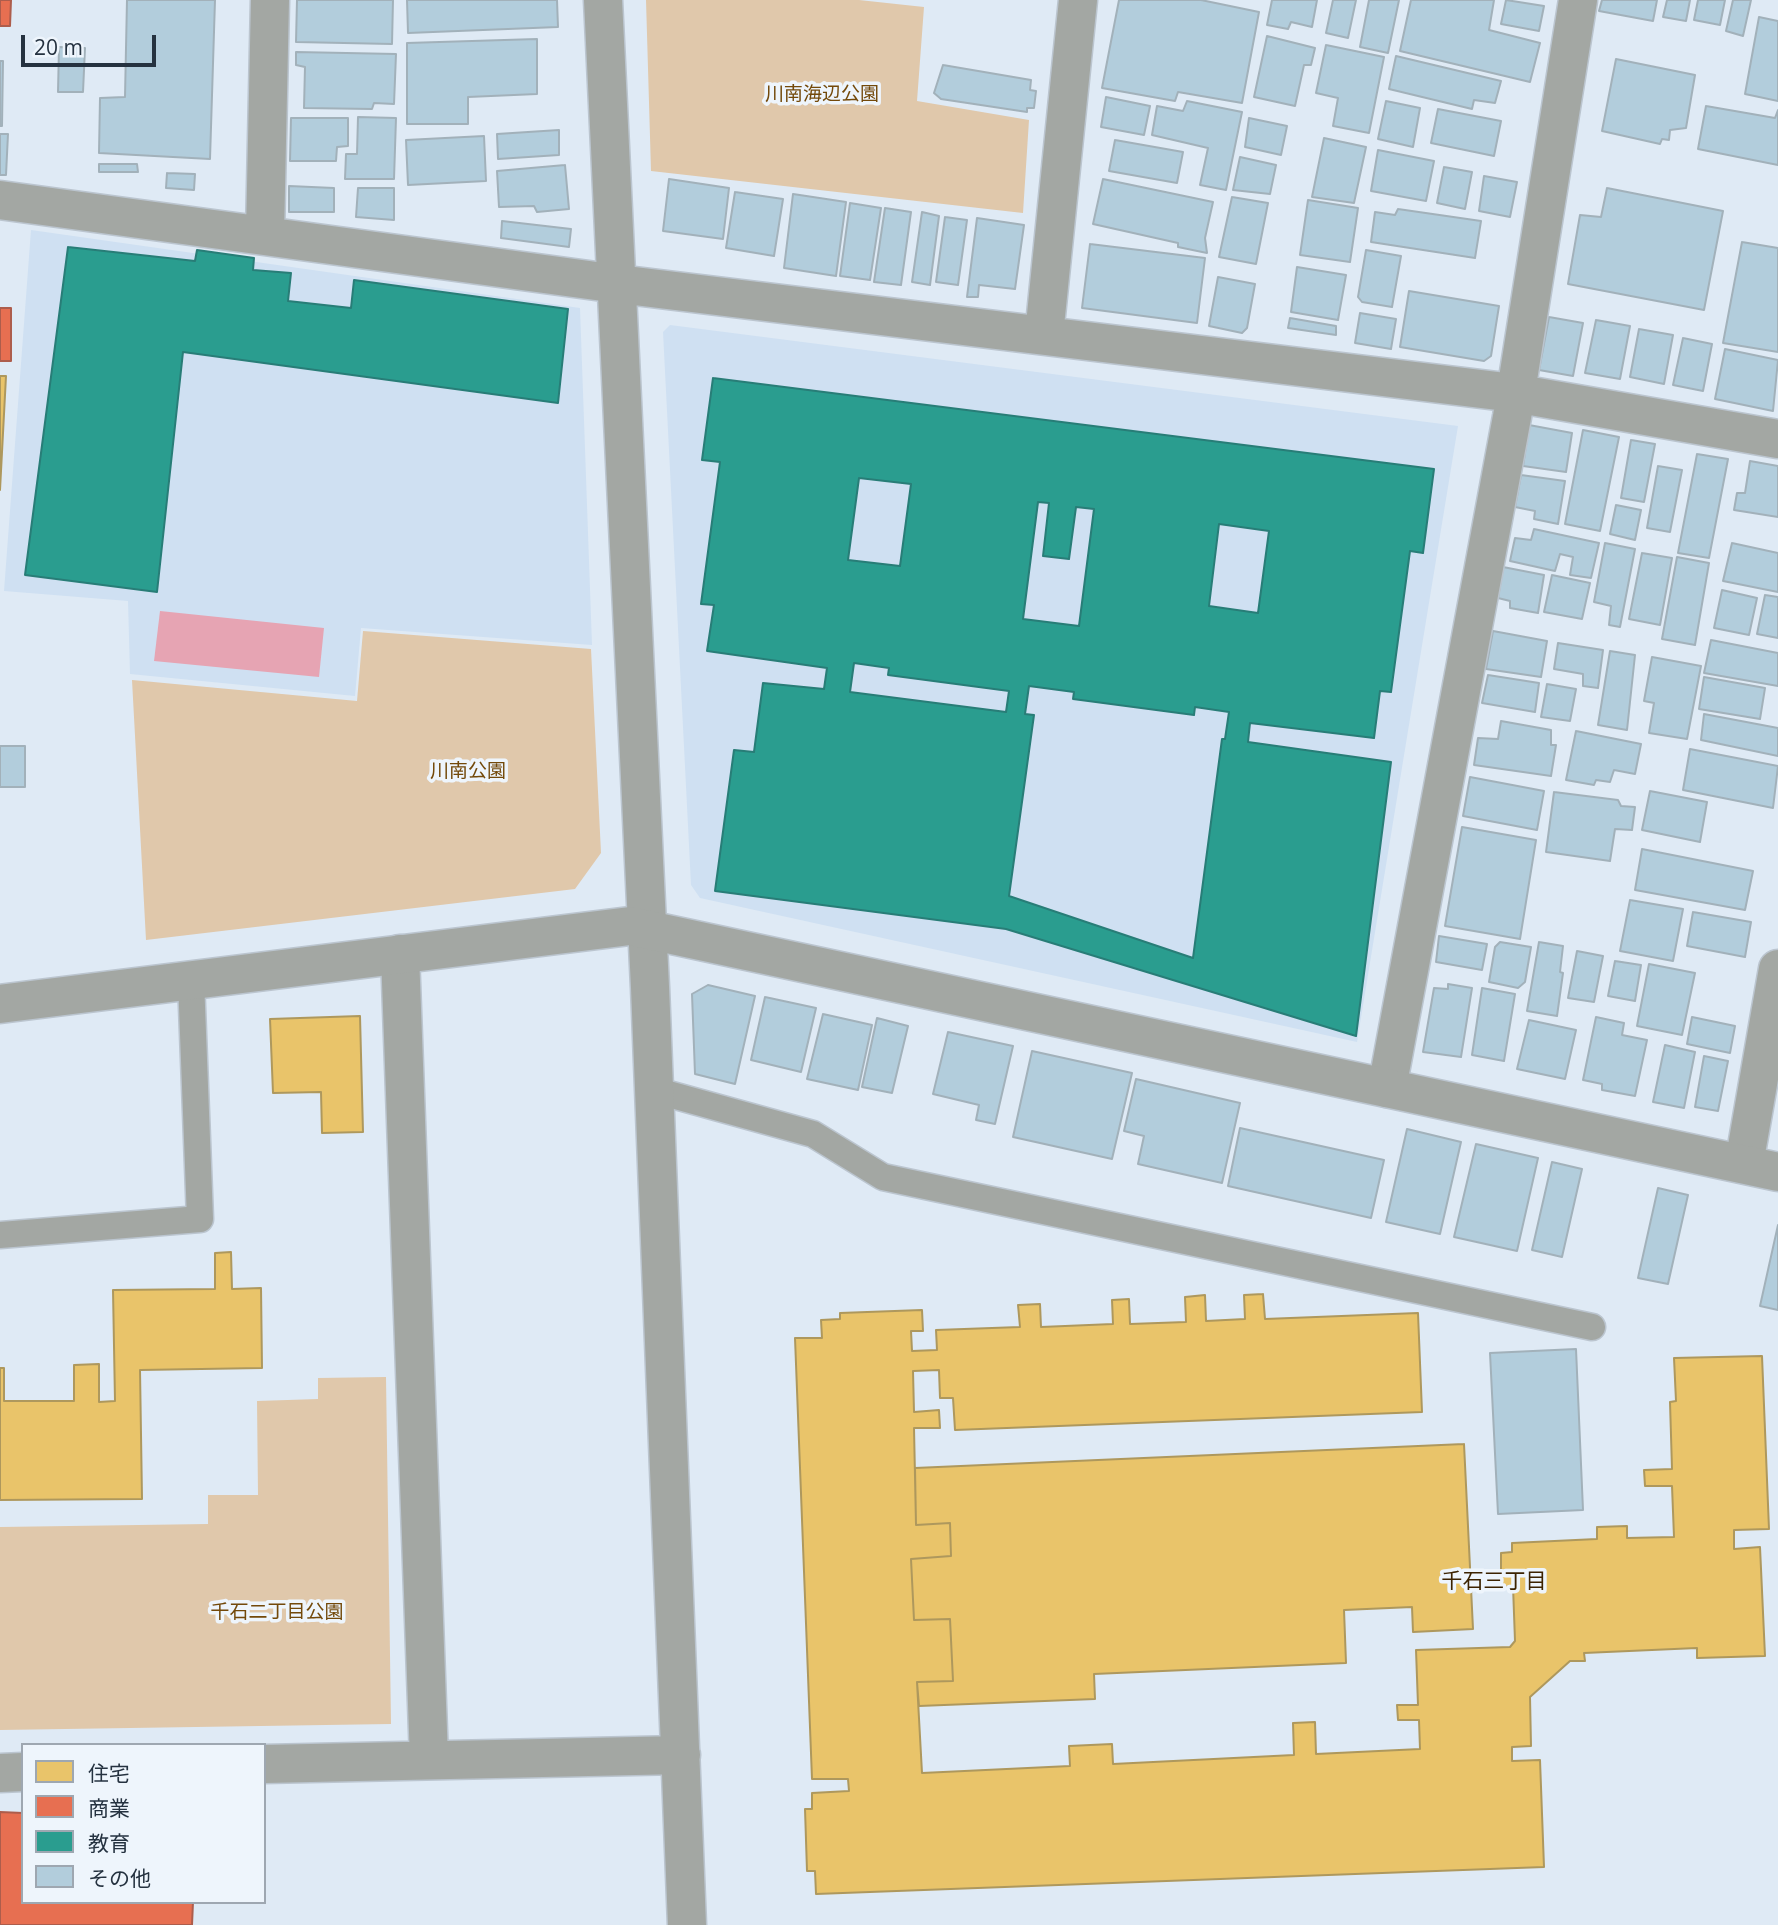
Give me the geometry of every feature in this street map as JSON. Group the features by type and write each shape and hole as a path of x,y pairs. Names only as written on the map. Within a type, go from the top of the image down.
{"street":[{"path":"265,234 270,0"},
{"path":"603,0 647,929 687,1925"},
{"path":"1044,335 1078,0"},
{"path":"1387,1088 1514,393 1578,0"},
{"path":"0,200 618,284 1514,393 1778,439"},
{"path":"0,1004 630,926 1761,1168 1778,969"},
{"path":"400,954 429,1759"},
{"path":"266,1764 681,1755"},
{"path":"0,1773 21,1772"}],"lane":[{"path":"0,1235 200,1219 191,980"},
{"path":"654,1090 813,1134 883,1177 1592,1327"}],"shaded area":[{"path":"31,230 580,308 592,645 361,628 355,696 130,674 128,601 4,591"},
{"path":"670,325 1458,426 1357,1042 700,898 691,885 663,332"},
{"path":"160,611 324,628 319,677 154,661"}],"green space":[{"name":"川南海辺公園","path":"646,0 859,0 924,7 917,101 1029,120 1023,213 651,171"},
{"name":"川南公園","path":"363,631 591,649 601,853 575,889 146,940 132,680 357,701"},
{"name":"千石二丁目公園","path":"386,1377 391,1724 0,1730 0,1527 208,1524 208,1495 258,1495 257,1401 318,1399 318,1378"}],"building: 住宅":[{"path":"0,376 6,376 0,490"},
{"path":"360,1016 363,1132 322,1133 321,1092 273,1093 270,1019"},
{"path":"231,1252 232,1289 261,1288 262,1368 140,1370 142,1499 0,1500 0,1368 4,1368 4,1401 74,1401 74,1365 99,1364 99,1402 115,1401 113,1290 215,1289 215,1253"},
{"path":"1263,1294 1265,1319 1418,1313 1422,1412 955,1430 953,1398 940,1398 939,1370 913,1371 914,1412 939,1410 940,1428 914,1428 916,1525 950,1523 951,1556 911,1559 914,1620 950,1619 953,1681 917,1682 922,1773 1070,1766 1069,1746 1112,1744 1113,1764 1294,1755 1293,1723 1315,1722 1316,1754 1420,1749 1419,1720 1398,1720 1397,1705 1418,1705 1416,1650 1510,1647 1515,1641 1513,1586 1501,1587 1501,1553 1512,1552 1512,1543 1597,1539 1597,1527 1627,1526 1627,1538 1674,1537 1672,1486 1645,1486 1644,1470 1672,1469 1670,1402 1676,1401 1674,1358 1762,1356 1769,1529 1734,1530 1734,1549 1760,1547 1765,1656 1697,1658 1697,1648 1584,1653 1585,1661 1570,1661 1530,1697 1531,1746 1512,1747 1512,1761 1540,1760 1544,1867 816,1894 815,1871 807,1871 805,1809 812,1809 812,1793 849,1791 848,1779 812,1779 795,1338 822,1338 821,1320 840,1319 840,1313 922,1310 923,1331 911,1331 912,1351 937,1350 936,1330 1020,1327 1018,1305 1040,1304 1041,1327 1113,1324 1112,1300 1129,1299 1130,1324 1186,1322 1185,1297 1205,1295 1206,1321 1245,1319 1244,1295"},
{"path":"1464,1444 1473,1629 1413,1632 1412,1607 1344,1610 1346,1663 1094,1674 1095,1699 919,1706 917,1682 953,1681 950,1619 914,1620 911,1559 951,1556 950,1523 916,1525 915,1468"}],"building: 商業":[{"path":"0,0 11,0 10,26 0,26"},
{"path":"0,308 11,308 11,361 0,361"},
{"path":"0,1812 21,1813 21,1904 193,1904 192,1925 0,1925"}],"building: 教育":[{"path":"68,247 195,261 197,250 254,258 253,270 291,273 288,301 351,308 354,280 568,309 558,403 183,352 157,592 25,575"},
{"path":"713,378 1434,469 1423,553 1410,551 1391,692 1380,691 1374,738 1250,723 1248,742 1391,762 1356,1036 1006,929 715,891 734,750 754,752 763,683 824,689 827,668 707,651 714,605 701,604 720,462 702,460","holes":["859,478 911,484 900,566 848,560","1038,502 1049,503 1043,556 1069,559 1076,507 1094,509 1079,626 1023,619","1219,524 1269,531 1258,613 1209,606","854,663 889,668 888,675 1009,691 1006,712 850,692","1029,686 1074,692 1073,699 1194,715 1195,707 1229,712 1225,739 1222,739 1193,958 1009,896 1034,715 1025,714"]}],"building: その他":[{"path":"127,0 215,0 210,159 99,153 100,98 125,97"},
{"path":"297,0 393,0 392,44 296,42"},
{"path":"407,0 557,0 558,27 408,33"},
{"path":"1119,0 1201,0 1259,12 1242,103 1178,92 1175,101 1102,88"},
{"path":"1272,0 1317,0 1312,27 1291,22 1288,29 1267,25"},
{"path":"1333,0 1356,0 1348,38 1326,33"},
{"path":"1369,0 1399,0 1388,53 1360,47"},
{"path":"1411,0 1494,0 1489,30 1540,43 1530,82 1400,51"},
{"path":"1506,0 1544,6 1539,31 1501,24"},
{"path":"1602,0 1657,0 1653,21 1599,11"},
{"path":"1667,0 1690,0 1686,21 1663,17"},
{"path":"1698,0 1725,0 1720,25 1694,20"},
{"path":"1733,0 1751,0 1743,36 1726,31"},
{"path":"1759,17 1778,21 1778,101 1745,94"},
{"path":"1267,36 1315,48 1311,65 1304,65 1295,106 1254,97"},
{"path":"537,39 537,94 468,97 468,124 407,124 407,43"},
{"path":"1326,45 1384,57 1369,133 1333,126 1338,98 1316,93"},
{"path":"59,47 85,48 83,92 58,92"},
{"path":"296,52 396,54 394,104 374,103 372,109 304,108 305,67 296,65"},
{"path":"1396,56 1501,81 1495,103 1474,100 1472,109 1389,89"},
{"path":"1616,59 1695,75 1686,128 1670,130 1669,140 1662,139 1660,144 1602,131"},
{"path":"0,61 3,61 2,126 0,126"},
{"path":"943,65 1031,80 1030,90 1036,91 1034,108 1027,108 1027,112 941,99 934,93"},
{"path":"1106,97 1150,106 1144,135 1101,127"},
{"path":"1187,101 1242,112 1226,190 1200,185 1208,148 1152,135 1157,106 1183,111"},
{"path":"1386,101 1420,108 1413,147 1378,139"},
{"path":"1706,106 1775,118 1778,110 1778,165 1698,149"},
{"path":"1438,109 1501,121 1494,156 1431,143"},
{"path":"358,117 396,118 394,179 345,179 346,154 357,154"},
{"path":"291,118 348,118 348,146 337,147 336,161 290,161"},
{"path":"1249,118 1287,126 1281,155 1245,147"},
{"path":"559,130 559,155 498,159 497,134"},
{"path":"0,134 8,134 6,175 0,175"},
{"path":"484,136 486,181 408,185 406,140"},
{"path":"1324,138 1366,147 1354,203 1312,197"},
{"path":"1115,140 1183,152 1177,183 1109,171"},
{"path":"1378,150 1434,161 1426,201 1371,191"},
{"path":"1240,157 1276,165 1270,194 1233,190"},
{"path":"99,164 137,164 138,172 99,172"},
{"path":"565,165 569,209 537,212 534,206 499,207 497,171"},
{"path":"1444,167 1472,172 1465,209 1437,203"},
{"path":"167,173 195,174 194,190 166,188"},
{"path":"1484,176 1517,182 1510,217 1479,211"},
{"path":"669,179 729,188 723,239 663,231"},
{"path":"1103,179 1213,202 1205,238 1207,253 1178,247 1178,243 1093,224"},
{"path":"289,186 334,188 334,212 289,212"},
{"path":"358,188 394,188 394,220 356,217"},
{"path":"1607,188 1723,211 1704,310 1568,284 1580,215 1601,217"},
{"path":"735,192 783,199 774,256 726,248"},
{"path":"793,194 846,202 836,276 784,268"},
{"path":"1232,197 1268,203 1256,264 1219,257"},
{"path":"1308,200 1358,208 1350,262 1300,255"},
{"path":"850,203 881,208 870,280 840,276"},
{"path":"885,208 911,212 901,285 874,282"},
{"path":"1398,209 1481,221 1475,258 1371,242 1375,212 1395,215"},
{"path":"922,212 939,216 930,285 912,282"},
{"path":"945,217 967,220 958,285 936,282"},
{"path":"977,218 1024,225 1015,289 979,285 978,297 967,297"},
{"path":"502,221 571,229 569,247 501,238"},
{"path":"1742,242 1778,248 1778,352 1723,343"},
{"path":"1090,244 1205,258 1197,323 1082,308"},
{"path":"1366,250 1401,256 1392,307 1362,302 1358,297"},
{"path":"1297,267 1346,275 1338,320 1291,312"},
{"path":"1218,277 1255,284 1247,328 1242,333 1209,326"},
{"path":"1409,291 1499,306 1491,356 1484,361 1400,347"},
{"path":"1360,313 1396,319 1391,349 1355,343"},
{"path":"1549,317 1583,323 1573,376 1539,370"},
{"path":"1290,318 1336,326 1336,335 1288,328"},
{"path":"1596,320 1630,326 1620,379 1585,373"},
{"path":"1639,329 1673,335 1664,384 1630,377"},
{"path":"1683,338 1712,344 1703,391 1673,385"},
{"path":"1725,349 1778,360 1773,411 1715,399"},
{"path":"1529,425 1572,433 1566,472 1523,466"},
{"path":"1583,430 1619,437 1600,531 1565,524"},
{"path":"1631,440 1655,444 1644,502 1621,498"},
{"path":"1697,454 1728,459 1709,558 1678,553"},
{"path":"1750,461 1778,466 1778,517 1734,510 1737,493 1745,493"},
{"path":"1658,466 1682,470 1670,532 1647,528"},
{"path":"1521,475 1565,481 1558,524 1534,519 1535,511 1515,507"},
{"path":"1616,505 1641,510 1635,540 1610,534"},
{"path":"1534,529 1599,543 1591,578 1570,575 1573,557 1560,554 1555,571 1510,561 1515,538 1531,540"},
{"path":"1605,543 1635,549 1620,627 1609,625 1611,606 1594,602"},
{"path":"1732,543 1778,553 1778,592 1723,581"},
{"path":"1642,553 1672,558 1660,625 1629,619"},
{"path":"1677,557 1709,563 1695,645 1662,639"},
{"path":"1503,567 1544,575 1538,613 1510,608 1510,601 1498,598"},
{"path":"1552,575 1590,583 1582,619 1544,612"},
{"path":"1722,590 1757,598 1749,635 1714,628"},
{"path":"1765,595 1778,597 1778,638 1757,634"},
{"path":"1493,631 1547,641 1541,677 1486,669"},
{"path":"1711,640 1778,653 1778,686 1704,673"},
{"path":"1558,643 1603,650 1598,688 1583,686 1583,674 1554,669"},
{"path":"1610,651 1635,655 1627,730 1598,725"},
{"path":"1652,657 1701,666 1687,739 1649,733 1654,703 1644,701"},
{"path":"1488,675 1539,683 1535,712 1482,703"},
{"path":"1704,677 1765,688 1760,719 1699,709"},
{"path":"1547,684 1576,689 1570,721 1541,717"},
{"path":"1704,714 1778,728 1778,756 1701,740"},
{"path":"1501,721 1551,730 1551,745 1556,745 1551,776 1474,765 1478,738 1498,739"},
{"path":"1576,731 1641,744 1635,774 1614,770 1610,782 1596,780 1594,785 1566,780"},
{"path":"0,746 25,746 25,787 0,787"},
{"path":"1690,749 1778,766 1773,808 1683,790"},
{"path":"1470,777 1544,791 1537,830 1463,816"},
{"path":"1650,791 1707,802 1700,842 1642,830"},
{"path":"1554,792 1618,800 1621,806 1635,807 1632,830 1615,829 1610,861 1546,852"},
{"path":"1462,827 1536,840 1520,939 1445,926"},
{"path":"1642,849 1753,871 1745,910 1635,890"},
{"path":"1630,900 1683,909 1673,961 1620,951"},
{"path":"1693,912 1751,922 1745,957 1687,946"},
{"path":"1439,936 1487,944 1482,970 1436,962"},
{"path":"1500,942 1531,947 1525,982 1518,988 1489,982 1495,947"},
{"path":"1539,942 1563,946 1560,972 1563,973 1557,1016 1527,1011"},
{"path":"1577,951 1603,956 1594,1002 1568,998"},
{"path":"1615,961 1641,965 1635,1001 1608,996"},
{"path":"1649,964 1695,973 1682,1035 1637,1026"},
{"path":"1448,984 1472,988 1461,1057 1423,1052 1434,988 1448,989"},
{"path":"708,985 755,996 735,1084 695,1074 692,994"},
{"path":"1482,988 1515,994 1504,1061 1472,1055"},
{"path":"765,997 816,1008 801,1072 751,1060"},
{"path":"823,1014 872,1025 858,1090 807,1079"},
{"path":"1596,1017 1624,1023 1622,1035 1647,1040 1635,1096 1602,1090 1602,1084 1583,1080"},
{"path":"1692,1017 1735,1026 1730,1053 1687,1044"},
{"path":"877,1018 908,1026 892,1093 862,1087"},
{"path":"1529,1020 1576,1030 1565,1079 1517,1069"},
{"path":"948,1032 1013,1046 995,1124 976,1120 979,1105 933,1094"},
{"path":"1665,1045 1695,1052 1684,1108 1653,1102"},
{"path":"1032,1051 1132,1073 1112,1159 1013,1137"},
{"path":"1704,1056 1728,1061 1718,1111 1695,1107"},
{"path":"1136,1079 1240,1103 1222,1183 1138,1164 1144,1136 1124,1131"},
{"path":"1240,1128 1384,1160 1371,1218 1228,1186"},
{"path":"1407,1129 1461,1142 1440,1234 1386,1222"},
{"path":"1476,1144 1538,1158 1517,1251 1454,1237"},
{"path":"1552,1162 1582,1169 1562,1257 1532,1250"},
{"path":"1658,1188 1688,1195 1668,1284 1638,1278"},
{"path":"1778,1225 1778,1310 1760,1306"},
{"path":"1576,1349 1583,1510 1498,1514 1490,1353"}],"district":[{"name":"千石三丁目","path":"1494,1582"}]}
